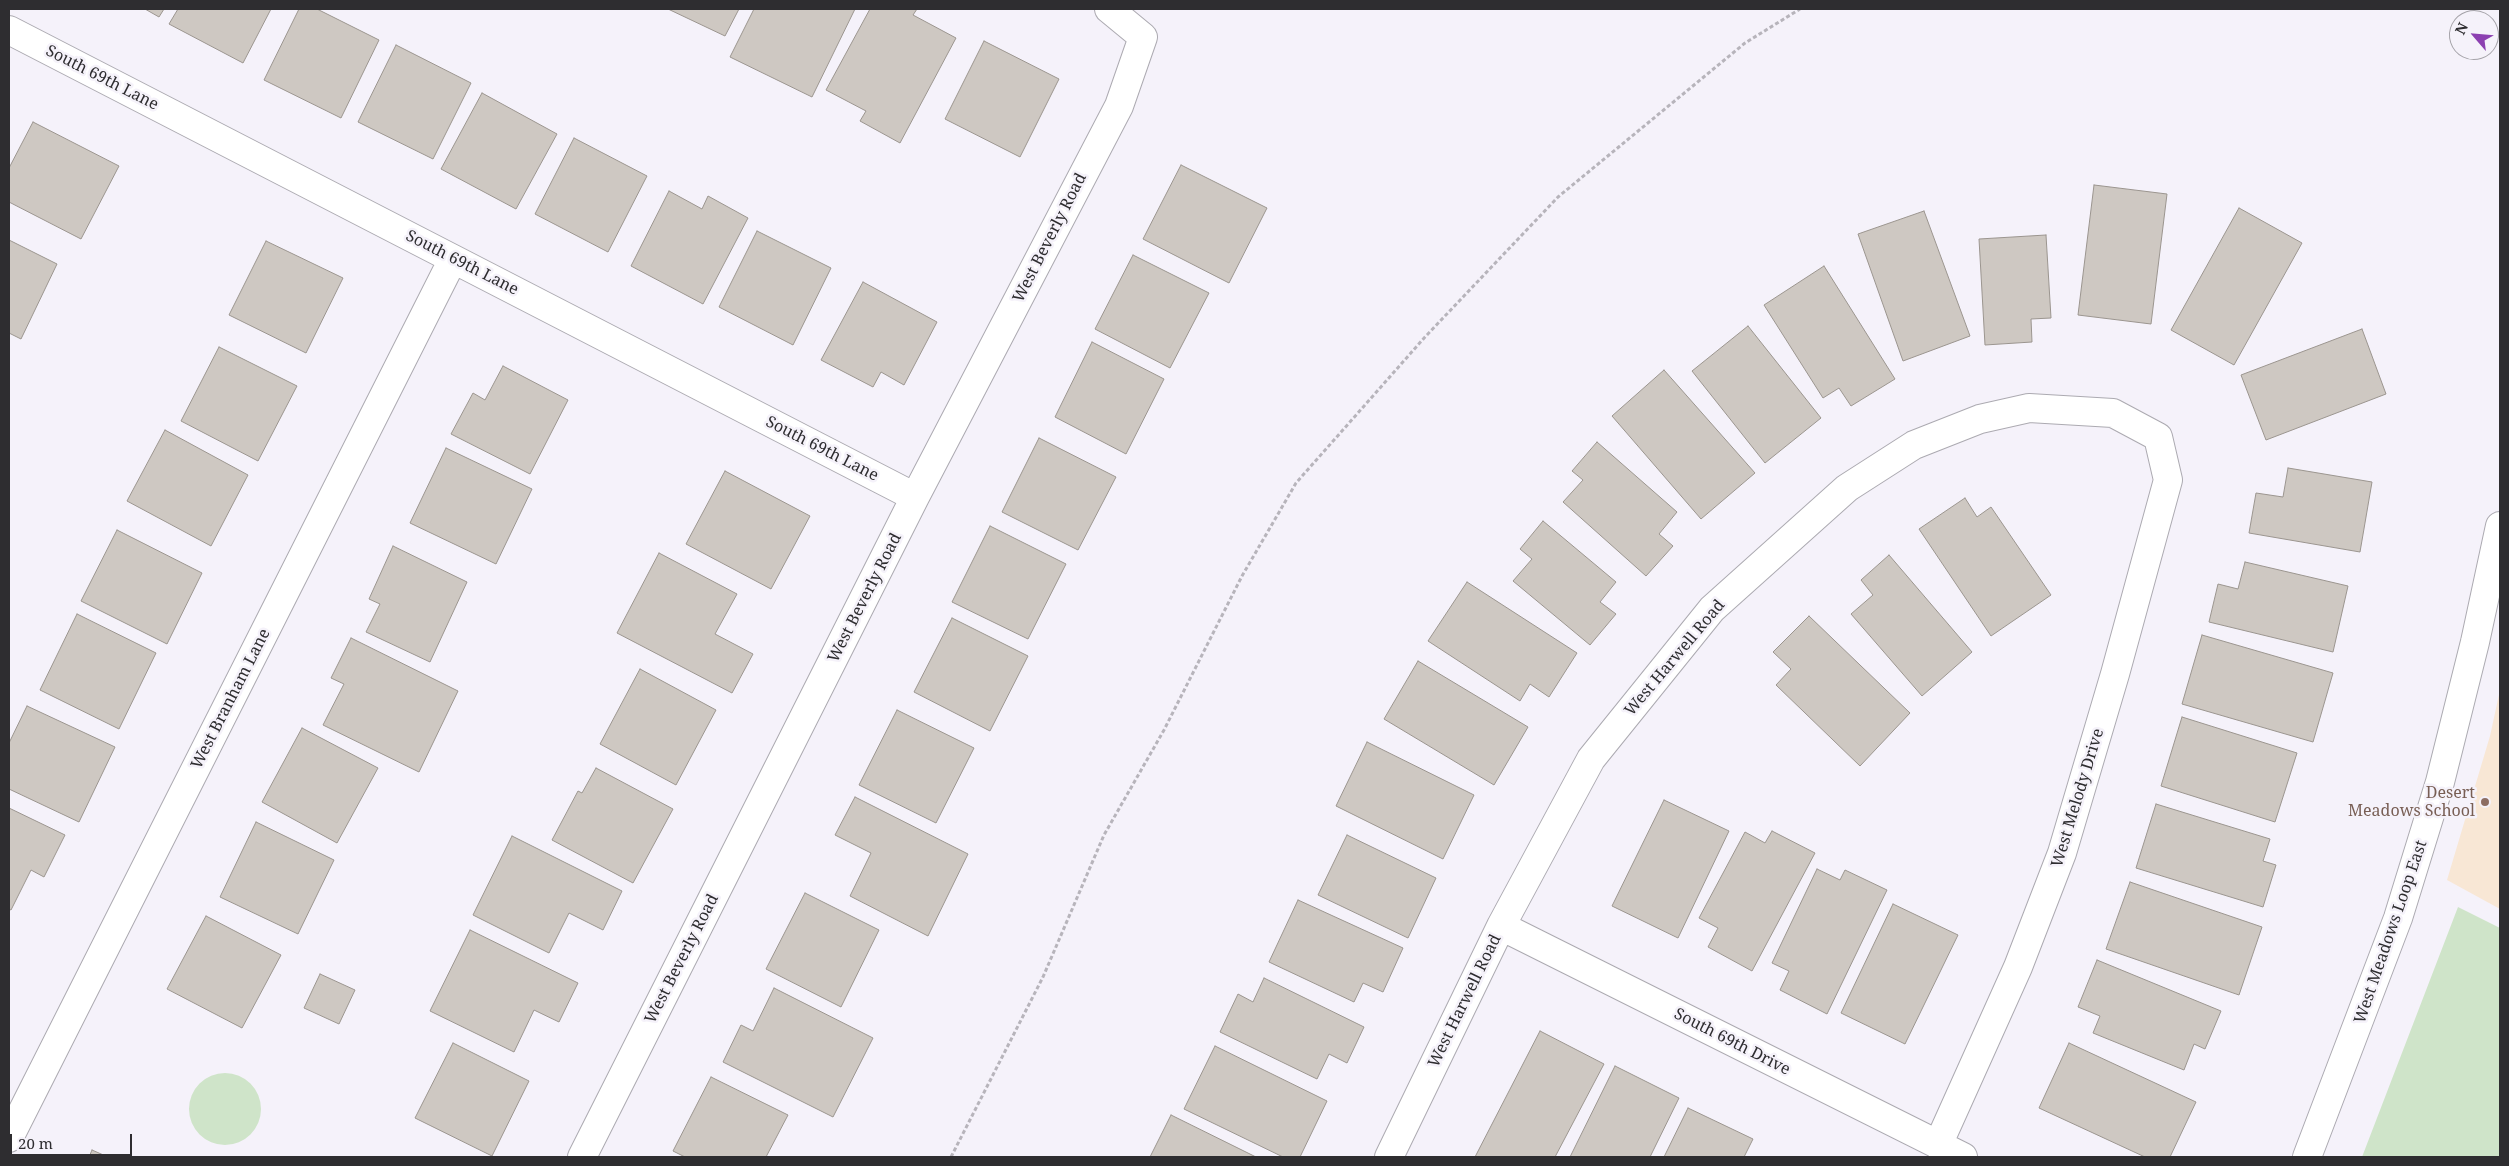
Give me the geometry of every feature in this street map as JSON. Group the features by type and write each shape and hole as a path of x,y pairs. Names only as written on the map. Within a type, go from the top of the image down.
{"street":[{"name":"West Beverly Road","path":"582,1157 915,497 1119,106 1143,37 1109,9"},
{"name":"South 69th Lane","path":"9,30 915,497"},
{"name":"West Branham Lane","path":"9,1138 454,259"},
{"name":"West Harwell Road","path":"1389,1157 1502,926 1591,759 1712,609 1847,488 1914,445 1980,419 2028,408 2112,413 2158,437"},
{"name":"West Melody Drive","path":"1938,1145 2018,967 2062,853 2115,674 2168,480 2158,437"},
{"name":"West Meadows Loop East","path":"2308,1157 2398,918 2440,782 2475,642 2500,526"},
{"name":"South 69th Drive","path":"1502,926 1963,1157"}],"path":[{"path":"951,1157 1044,976 1104,835 1164,730 1242,576 1296,483 1425,337 1558,197 1746,43 1800,9"}],"shaded area":[{"name":"Desert Meadows School","path":"2500,690 2500,909 2447,880 2490,736"}],"green space":[{"path":"2458,907 2500,928 2500,1157 2362,1157"},
{"path":"225,1073 245,1079 255,1089 261,1109 255,1129 245,1139 225,1145 205,1139 195,1129 189,1109 195,1089 205,1079"}],"building":[{"path":"145,9 164,9 159,17"},
{"path":"178,9 271,9 243,63 169,24"},
{"path":"299,9 317,9 379,40 341,118 264,80"},
{"path":"668,9 739,9 725,36"},
{"path":"754,9 855,9 812,97 730,57"},
{"path":"870,9 917,9 913,15 956,38 900,143 860,121 866,111 826,90"},
{"path":"984,41 1059,79 1020,157 945,119"},
{"path":"396,45 471,83 433,159 358,122"},
{"path":"482,93 557,134 516,209 441,169"},
{"path":"33,122 119,166 81,239 9,202 9,168"},
{"path":"574,138 647,176 608,252 535,214"},
{"path":"1181,165 1267,208 1229,283 1143,239"},
{"path":"2094,185 2167,194 2151,324 2078,315"},
{"path":"669,191 702,209 708,196 748,218 703,304 631,266"},
{"path":"2239,208 2302,243 2234,365 2171,330"},
{"path":"1924,211 1970,336 1903,361 1858,234"},
{"path":"757,231 831,268 793,345 719,307"},
{"path":"2046,235 2051,318 2031,319 2032,342 1985,345 1979,239"},
{"path":"9,240 57,264 21,339 9,333"},
{"path":"266,241 343,278 306,353 229,315"},
{"path":"1133,255 1209,293 1170,368 1095,329"},
{"path":"1824,266 1895,379 1851,406 1839,388 1823,398 1764,305"},
{"path":"863,282 937,322 904,385 881,372 873,387 821,360"},
{"path":"1748,326 1821,418 1765,463 1692,371"},
{"path":"2362,329 2386,394 2266,440 2241,375"},
{"path":"1092,342 1164,379 1126,454 1055,417"},
{"path":"219,347 297,386 258,461 181,421"},
{"path":"503,366 568,400 530,474 451,434 473,393 485,400"},
{"path":"1664,370 1755,473 1701,519 1612,416"},
{"path":"165,430 248,475 211,546 127,501"},
{"path":"1039,438 1116,477 1078,550 1002,512"},
{"path":"1597,442 1677,512 1659,534 1673,546 1646,576 1563,502 1583,480 1572,471"},
{"path":"446,448 532,489 496,564 410,523"},
{"path":"2288,468 2372,482 2360,552 2249,533 2256,493 2283,497"},
{"path":"725,471 810,516 771,589 686,544"},
{"path":"1965,498 1977,517 1991,507 2051,595 1991,636 1919,529"},
{"path":"1543,521 1616,582 1600,602 1616,614 1590,645 1513,581 1532,559 1520,549"},
{"path":"990,526 1066,564 1028,639 952,602"},
{"path":"117,530 202,573 167,644 81,601"},
{"path":"393,546 467,582 430,662 366,632 380,604 369,599"},
{"path":"659,553 737,594 715,634 753,654 732,693 617,633"},
{"path":"1889,555 1972,652 1922,696 1851,614 1873,595 1861,580"},
{"path":"2245,562 2348,586 2333,652 2209,622 2218,584 2238,589"},
{"path":"1467,582 1577,653 1549,697 1530,684 1520,701 1428,641"},
{"path":"77,614 156,653 119,729 40,690"},
{"path":"1809,616 1910,713 1860,766 1776,685 1791,669 1773,652"},
{"path":"952,618 1028,656 990,731 914,692"},
{"path":"2202,635 2333,673 2313,742 2182,704"},
{"path":"351,638 458,691 419,772 323,725 344,684 331,678"},
{"path":"1418,661 1528,727 1494,785 1384,719"},
{"path":"640,669 716,710 676,785 600,744"},
{"path":"27,706 115,747 79,822 9,789 9,743"},
{"path":"897,710 974,748 936,823 859,785"},
{"path":"2182,717 2297,753 2275,822 2161,786"},
{"path":"302,728 378,768 337,843 262,802"},
{"path":"1367,742 1474,795 1443,859 1336,806"},
{"path":"596,768 673,809 633,883 552,840 578,791 582,793"},
{"path":"855,797 968,854 928,936 850,896 871,853 835,835"},
{"path":"1664,800 1729,831 1678,938 1612,906"},
{"path":"2156,804 2270,839 2263,861 2276,865 2263,907 2136,868"},
{"path":"9,808 65,835 44,877 31,870 11,910 9,909"},
{"path":"256,822 334,860 298,934 220,897"},
{"path":"1772,831 1815,853 1752,971 1708,947 1718,928 1699,918 1745,832 1765,843"},
{"path":"1347,835 1436,878 1408,938 1318,895"},
{"path":"512,836 622,891 603,930 569,913 549,953 473,915"},
{"path":"1817,869 1840,880 1845,870 1887,890 1827,1014 1780,990 1789,971 1772,963"},
{"path":"2130,882 2262,927 2239,995 2106,949"},
{"path":"805,893 879,930 841,1007 766,969"},
{"path":"1298,900 1403,948 1383,992 1363,983 1354,1002 1269,962"},
{"path":"1893,904 1958,935 1905,1044 1841,1013"},
{"path":"206,916 281,955 242,1028 167,989"},
{"path":"470,930 578,983 559,1022 534,1010 514,1052 430,1011"},
{"path":"2097,960 2221,1011 2205,1049 2194,1044 2184,1070 2093,1033 2100,1016 2078,1007"},
{"path":"320,974 355,990 339,1024 304,1008"},
{"path":"1264,978 1364,1027 1347,1063 1329,1054 1317,1079 1220,1032 1238,994 1253,1002"},
{"path":"774,988 873,1038 833,1117 723,1062 741,1025 753,1031"},
{"path":"1540,1031 1604,1064 1555,1157 1475,1157"},
{"path":"453,1043 529,1081 492,1156 415,1118"},
{"path":"2069,1043 2196,1102 2170,1157 2145,1157 2039,1108"},
{"path":"1215,1046 1327,1101 1300,1157 1283,1157 1184,1109"},
{"path":"1615,1066 1679,1098 1650,1157 1570,1157"},
{"path":"711,1077 788,1115 766,1157 685,1157 673,1151"},
{"path":"1688,1108 1753,1139 1744,1157 1664,1157"},
{"path":"1171,1115 1256,1157 1150,1157"},
{"path":"92,1150 108,1157 89,1157"}],"place":[{"name":"Desert Meadows School","path":"2485,802"}]}
